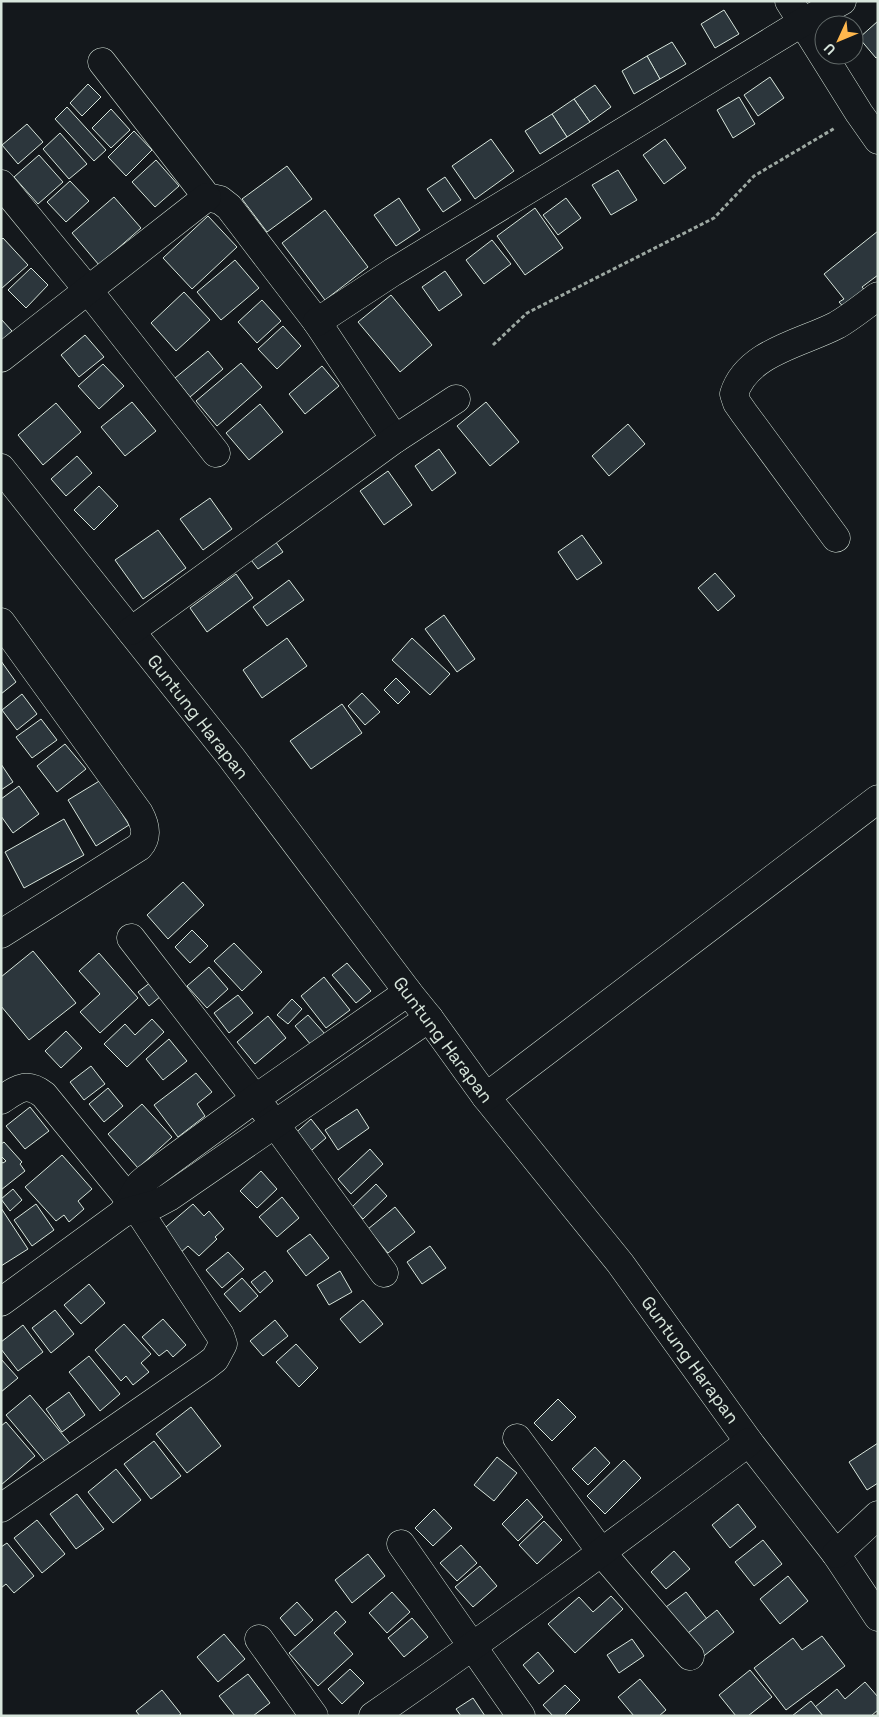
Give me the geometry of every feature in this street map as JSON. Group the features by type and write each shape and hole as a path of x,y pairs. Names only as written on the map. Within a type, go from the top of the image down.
{"street":[{"path":"317,322 796,12 842,1"},
{"path":"796,12 878,140"},
{"path":"102,62 207,197 220,200 229,207 317,322 394,439"},
{"path":"1,184 88,290 216,453"},
{"path":"1,358 207,197"},
{"path":"836,538 744,413 734,394 745,374 768,356 792,343 836,325 878,296"},
{"path":"131,631 394,439 456,399"},
{"name":"Guntung Harapan","path":"1,468 231,757 429,1018 486,1097 620,1263 749,1442 836,1554 878,1617"},
{"path":"1,622 139,813 145,828 143,843 139,847 4,927"},
{"path":"486,1097 878,799"},
{"path":"131,938 256,1098 384,1273"},
{"path":"131,1208 140,1184 147,1178 256,1098 408,992"},
{"path":"1,1302 131,1208 156,1204 169,1197 429,1018"},
{"path":"1,1100 18,1088 26,1086 38,1090 44,1095 131,1208 220,1335 223,1344 215,1359 206,1366 1,1508"},
{"path":"517,1438 602,1553 690,1656"},
{"path":"373,1716 602,1553 749,1442"},
{"path":"836,1554 878,1515"},
{"path":"401,1544 521,1716"},
{"path":"258,1638 314,1716"}],"path":[{"path":"493,345 527,312 714,218 754,176 859,113"}],"building":[{"path":"724,10 739,34 715,48 701,24"},
{"path":"878,21 878,57 876,58 864,44 864,34"},
{"path":"672,42 686,64 660,79 647,56"},
{"path":"647,56 660,79 634,94 622,71"},
{"path":"770,77 784,98 758,116 744,95"},
{"path":"88,84 101,97 82,116 70,103"},
{"path":"595,85 611,107 590,122 574,99"},
{"path":"739,97 755,124 733,138 717,110"},
{"path":"574,99 590,122 567,137 552,114"},
{"path":"67,107 106,150 94,161 55,119"},
{"path":"111,109 130,130 111,148 92,128"},
{"path":"552,114 567,137 540,154 525,131"},
{"path":"27,124 43,142 18,164 2,145"},
{"path":"134,131 152,150 126,176 108,157"},
{"path":"60,133 87,164 69,179 43,149"},
{"path":"491,139 514,171 475,199 452,166"},
{"path":"665,139 686,168 664,184 643,155"},
{"path":"39,155 63,182 38,204 14,177"},
{"path":"156,160 179,186 155,207 132,182"},
{"path":"287,166 312,199 267,232 242,199"},
{"path":"618,170 637,200 611,215 592,185"},
{"path":"445,177 461,200 443,212 427,189"},
{"path":"70,181 89,201 66,222 47,202"},
{"path":"114,197 141,228 99,265 72,233"},
{"path":"399,198 420,230 396,246 374,215"},
{"path":"566,198 581,218 558,235 543,215"},
{"path":"535,208 563,248 525,275 497,236"},
{"path":"325,210 368,267 325,300 282,243"},
{"path":"208,216 237,247 192,289 163,258"},
{"path":"878,231 878,275 862,287 868,294 847,311 839,302 844,299 824,274"},
{"path":"3,238 28,265 1,289 1,240"},
{"path":"492,240 511,264 484,284 466,260"},
{"path":"235,260 259,288 221,320 197,292"},
{"path":"31,268 48,285 26,308 8,290"},
{"path":"445,271 462,295 439,311 422,287"},
{"path":"184,292 210,320 176,351 151,323"},
{"path":"391,295 432,345 400,372 358,322"},
{"path":"262,300 281,321 257,343 238,322"},
{"path":"1,319 12,331 1,341"},
{"path":"283,326 301,346 277,369 258,349"},
{"path":"85,335 104,357 79,377 61,355"},
{"path":"208,351 223,369 190,397 175,378"},
{"path":"241,363 262,387 217,426 196,401"},
{"path":"103,364 124,386 99,409 78,386"},
{"path":"322,366 339,386 305,414 289,394"},
{"path":"132,402 156,431 125,456 101,427"},
{"path":"486,402 519,442 490,466 457,426"},
{"path":"56,403 81,432 43,465 18,435"},
{"path":"260,404 283,432 249,460 226,433"},
{"path":"628,424 645,444 609,476 592,456"},
{"path":"439,449 456,473 432,491 415,466"},
{"path":"77,456 92,473 66,496 51,479"},
{"path":"388,471 412,505 384,525 360,491"},
{"path":"99,486 118,506 94,530 74,510"},
{"path":"210,498 232,529 203,550 180,519"},
{"path":"158,530 186,568 143,599 115,560"},
{"path":"270,534 283,552 258,569 245,552"},
{"path":"582,535 602,563 577,580 558,552"},
{"path":"715,573 735,596 718,611 698,588"},
{"path":"236,574 253,598 207,632 190,608"},
{"path":"289,580 304,600 267,626 253,607"},
{"path":"444,615 475,659 457,672 425,629"},
{"path":"287,638 307,666 262,698 243,670"},
{"path":"412,638 450,674 430,695 392,660"},
{"path":"1,661 16,682 1,694"},
{"path":"396,678 410,692 398,704 384,690"},
{"path":"362,693 380,712 365,725 348,706"},
{"path":"22,694 37,714 17,730 2,710"},
{"path":"342,704 362,733 311,769 290,741"},
{"path":"41,719 57,740 32,758 16,737"},
{"path":"65,744 86,769 57,792 37,766"},
{"path":"1,764 13,782 1,790"},
{"path":"101,780 129,825 96,846 68,800"},
{"path":"19,786 39,814 13,833 1,816 1,799"},
{"path":"64,819 84,855 24,888 5,852"},
{"path":"183,882 204,905 168,939 147,915"},
{"path":"192,930 208,946 190,963 175,947"},
{"path":"234,943 262,972 242,991 214,961"},
{"path":"33,951 76,1003 29,1040 1,1006 1,977"},
{"path":"99,953 138,998 100,1033 80,1012 100,994 79,971"},
{"path":"347,963 371,991 356,1003 332,975"},
{"path":"209,967 228,989 207,1008 187,986"},
{"path":"324,977 350,1010 326,1028 301,996"},
{"path":"151,982 161,996 149,1006 138,992"},
{"path":"238,995 253,1013 229,1033 214,1013"},
{"path":"292,999 302,1009 288,1024 277,1015"},
{"path":"308,1015 325,1034 312,1046 295,1026"},
{"path":"268,1016 286,1038 255,1064 237,1042"},
{"path":"152,1019 164,1032 127,1067 104,1044 125,1024 135,1035"},
{"path":"66,1031 82,1048 61,1068 45,1051"},
{"path":"169,1039 187,1061 163,1080 146,1059"},
{"path":"91,1066 105,1084 84,1100 70,1082"},
{"path":"196,1073 212,1092 197,1104 205,1116 178,1137 154,1105"},
{"path":"108,1088 123,1106 104,1122 89,1104"},
{"path":"142,1104 172,1137 138,1168 108,1134"},
{"path":"30,1107 49,1131 25,1149 6,1126"},
{"path":"357,1109 369,1128 338,1150 325,1130"},
{"path":"311,1119 326,1138 306,1155 291,1137"},
{"path":"4,1142 22,1162 20,1164 25,1171 1,1190 1,1162 6,1161 1,1156 1,1144"},
{"path":"370,1149 383,1164 351,1194 338,1179"},
{"path":"62,1155 92,1189 78,1201 84,1209 69,1222 64,1215 56,1221 25,1187"},
{"path":"261,1171 277,1189 257,1208 240,1191"},
{"path":"376,1184 387,1196 363,1219 352,1207"},
{"path":"13,1189 22,1200 10,1211 1,1199"},
{"path":"282,1197 299,1218 277,1237 259,1217"},
{"path":"36,1204 54,1230 32,1246 14,1220"},
{"path":"193,1204 204,1216 209,1211 224,1229 215,1237 217,1239 199,1256 188,1246 179,1254 160,1232"},
{"path":"395,1207 415,1232 388,1253 368,1229"},
{"path":"1,1208 28,1249 1,1266"},
{"path":"310,1234 329,1258 306,1276 287,1251"},
{"path":"430,1246 446,1268 422,1284 407,1262"},
{"path":"228,1252 244,1269 222,1288 206,1270"},
{"path":"265,1271 273,1281 260,1293 251,1282"},
{"path":"340,1271 352,1292 329,1305 317,1285"},
{"path":"242,1278 258,1296 240,1312 224,1294"},
{"path":"89,1284 105,1303 81,1324 64,1305"},
{"path":"363,1300 383,1324 360,1343 340,1319"},
{"path":"55,1310 74,1334 51,1353 32,1328"},
{"path":"163,1319 186,1345 173,1357 167,1350 159,1356 142,1337"},
{"path":"275,1320 288,1336 263,1356 250,1341"},
{"path":"124,1324 151,1354 141,1363 149,1372 133,1385 126,1376 121,1381 95,1350"},
{"path":"23,1325 43,1352 18,1371 1,1349 1,1342"},
{"path":"296,1344 318,1368 299,1387 276,1362"},
{"path":"89,1356 120,1394 100,1411 69,1372"},
{"path":"1,1359 18,1378 1,1392"},
{"path":"69,1392 85,1415 62,1432 46,1409"},
{"path":"30,1395 73,1447 49,1466 6,1415"},
{"path":"558,1399 576,1417 552,1441 534,1423"},
{"path":"191,1407 221,1446 187,1473 156,1434"},
{"path":"6,1422 35,1456 1,1485 1,1426"},
{"path":"154,1441 181,1476 151,1499 124,1464"},
{"path":"878,1443 878,1483 867,1490 849,1462"},
{"path":"595,1447 610,1463 588,1485 572,1469"},
{"path":"497,1457 517,1473 494,1501 474,1485"},
{"path":"624,1460 641,1478 605,1514 587,1496"},
{"path":"116,1469 141,1500 113,1523 88,1492"},
{"path":"77,1494 104,1529 76,1549 50,1514"},
{"path":"527,1499 543,1517 518,1541 502,1524"},
{"path":"738,1504 756,1527 730,1548 712,1525"},
{"path":"434,1509 452,1528 433,1546 415,1528"},
{"path":"37,1520 65,1554 42,1573 14,1538"},
{"path":"544,1521 562,1540 537,1564 519,1545"},
{"path":"763,1540 782,1564 754,1586 735,1562"},
{"path":"7,1543 34,1576 14,1593 6,1584 1,1588 1,1547"},
{"path":"461,1545 477,1563 457,1581 440,1563"},
{"path":"674,1551 690,1569 666,1589 651,1572"},
{"path":"368,1554 385,1576 352,1603 335,1580"},
{"path":"480,1566 497,1586 473,1607 455,1587"},
{"path":"788,1576 808,1601 780,1624 760,1599"},
{"path":"392,1592 410,1612 387,1633 369,1613"},
{"path":"686,1592 707,1619 683,1637 662,1610"},
{"path":"611,1596 623,1609 575,1653 548,1624 579,1597 593,1612"},
{"path":"297,1602 313,1620 295,1636 280,1618"},
{"path":"717,1610 734,1632 700,1659 683,1637"},
{"path":"336,1611 346,1622 334,1633 353,1654 318,1686 289,1653"},
{"path":"412,1618 428,1637 404,1657 388,1638"},
{"path":"224,1634 245,1659 218,1682 197,1657"},
{"path":"822,1636 845,1666 786,1710 754,1668 793,1638 802,1650"},
{"path":"632,1639 644,1656 619,1673 607,1655"},
{"path":"538,1652 554,1671 539,1684 523,1665"},
{"path":"350,1669 364,1683 342,1704 328,1689"},
{"path":"750,1670 772,1697 748,1716 736,1716 719,1695"},
{"path":"248,1674 270,1703 253,1716 235,1716 219,1696"},
{"path":"640,1679 666,1710 659,1716 634,1716 618,1697"},
{"path":"865,1682 878,1697 878,1710 871,1716 823,1716 815,1707 837,1689 845,1699"},
{"path":"565,1685 580,1700 564,1716 553,1716 543,1705"},
{"path":"162,1690 181,1714 178,1716 140,1716 136,1711"},
{"path":"473,1698 485,1716 461,1716 456,1709"},
{"path":"811,1701 823,1716 792,1716"}]}
